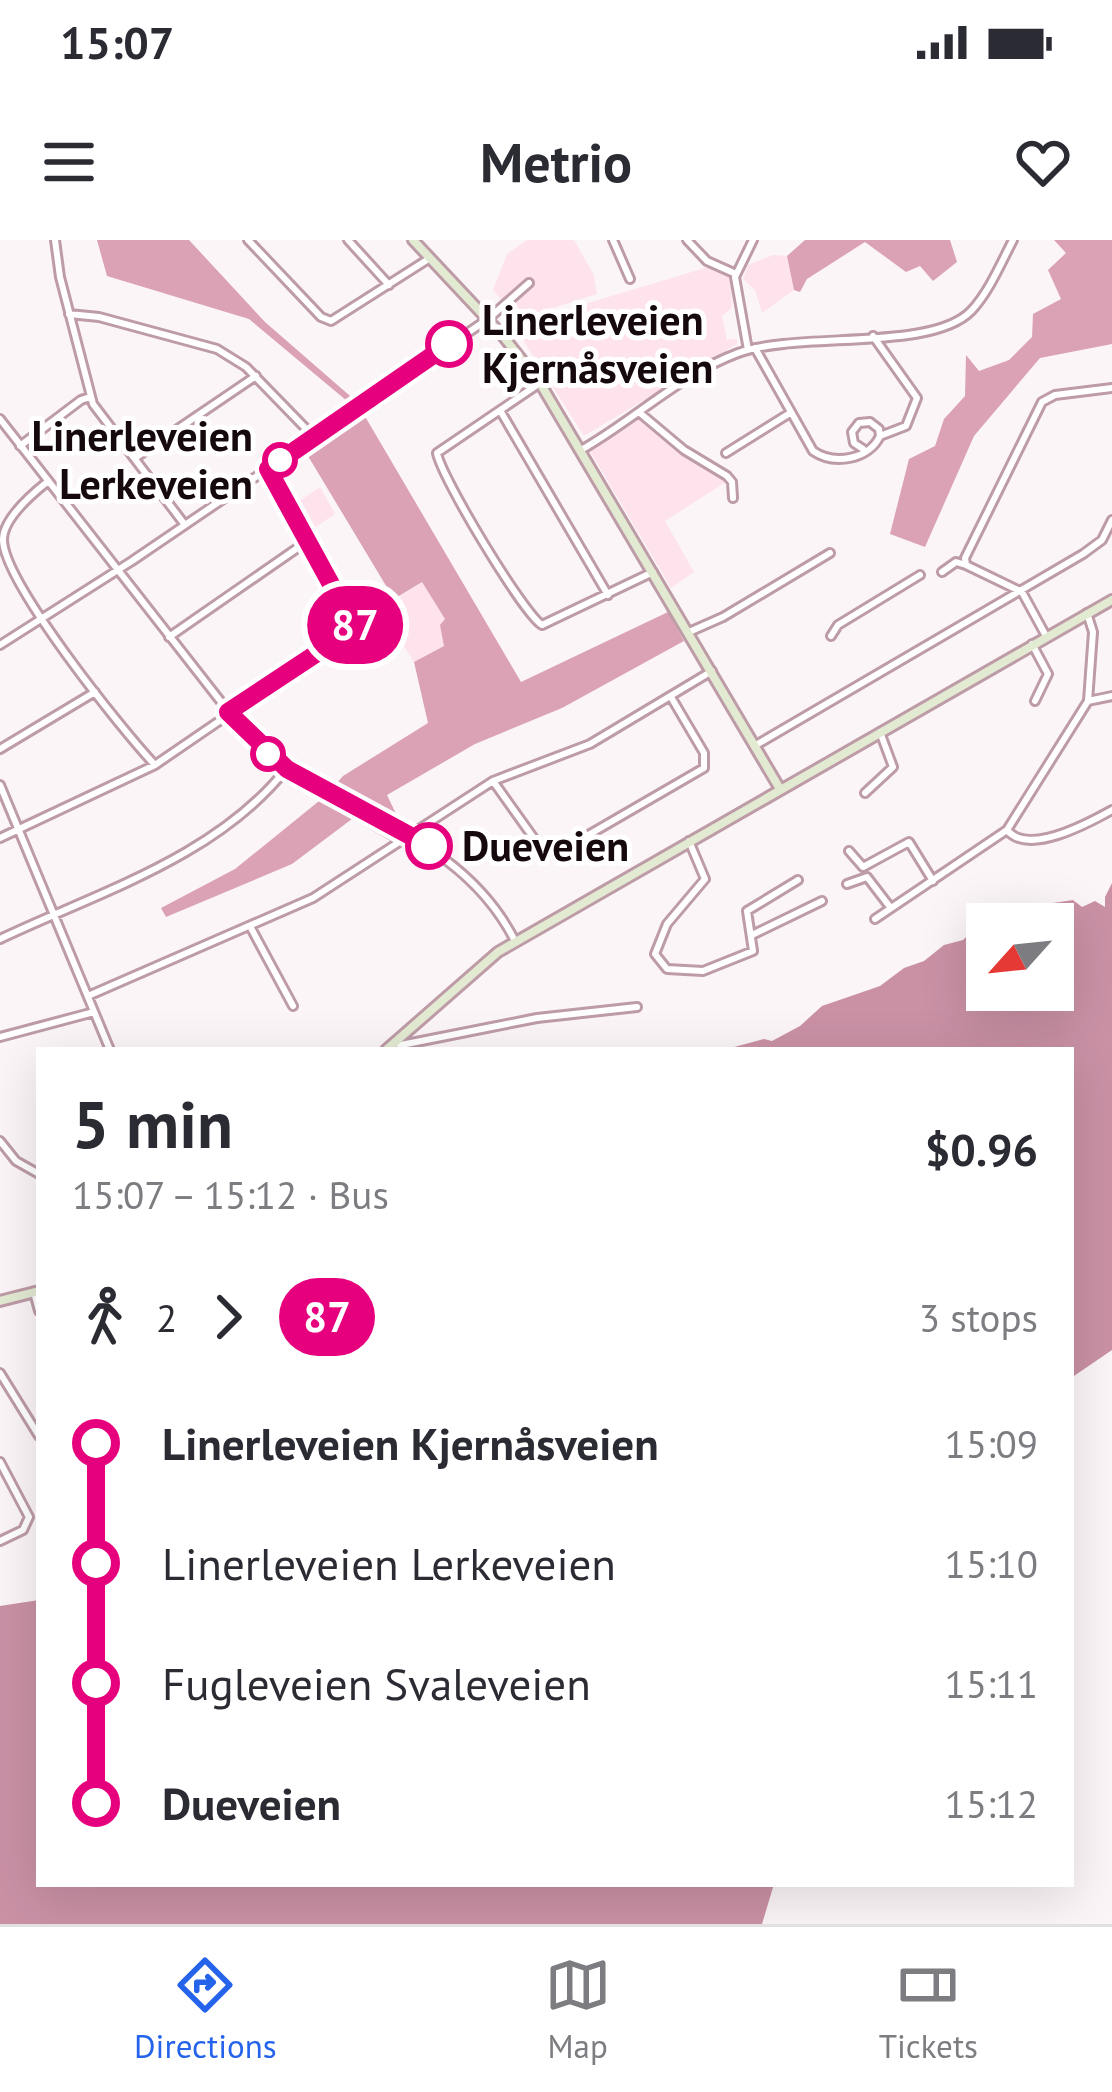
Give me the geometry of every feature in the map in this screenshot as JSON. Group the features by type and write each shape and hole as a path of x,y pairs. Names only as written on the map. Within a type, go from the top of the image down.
{"main road":[{"path":"413,240 488,319 540,383 780,789"},
{"path":"390,1047 474,969 515,941 1112,599"},
{"path":"0,1301 36,1292"}],"street":[{"path":"56,240 90,397 185,525"},
{"path":"248,240 326,320 340,318 430,258"},
{"path":"348,240 389,285"},
{"path":"613,240 630,279"},
{"path":"687,240 706,260 736,274"},
{"path":"752,240 736,274 736,300 751,349 818,455 845,460 874,447 880,436 906,426 914,414 917,398 873,336"},
{"path":"581,450 711,366 751,349 792,341 935,332 957,323 976,306 1013,240"},
{"path":"0,645 488,319 529,283"},
{"path":"69,314 99,317 210,346 256,376 314,437"},
{"path":"135,458 256,376"},
{"path":"540,383 437,453 446,478 537,623 551,624 654,572"},
{"path":"966,565 967,550 1042,402 1055,395 1112,388"},
{"path":"20,446 90,397"},
{"path":"500,411 608,595"},
{"path":"640,412 684,450 730,478 733,498"},
{"path":"726,452 790,412"},
{"path":"0,419 228,712 287,769 413,835 474,885 515,941"},
{"path":"863,449 852,437 859,423 874,423 880,436"},
{"path":"0,838 155,765 355,628 268,469"},
{"path":"47,482 9,523 3,539 7,556 42,620 155,765"},
{"path":"756,746 1098,544 1112,520"},
{"path":"169,637 309,541"},
{"path":"689,632 830,553"},
{"path":"943,572 956,562 1022,592 1046,636"},
{"path":"831,636 838,625 920,575"},
{"path":"875,919 1006,830 1088,701 1093,632 1087,613"},
{"path":"1032,644 1048,674 1035,701"},
{"path":"88,996 325,892 493,781 590,745 712,671"},
{"path":"0,749 96,692"},
{"path":"1088,701 1112,696"},
{"path":"493,781 540,847 550,854 559,852 703,769 704,753 670,697"},
{"path":"865,793 892,766 880,731"},
{"path":"0,939 144,874 198,844 287,769"},
{"path":"0,785 109,1047"},
{"path":"1006,830 1025,842 1071,829 1112,810"},
{"path":"689,841 705,879 659,938 655,954 667,969 703,971 753,951 747,911 798,880"},
{"path":"848,851 863,867 909,842 933,881"},
{"path":"847,884 867,877 890,907"},
{"path":"752,935 822,901"},
{"path":"250,928 293,1006"},
{"path":"396,1043 469,1034 537,1018 637,1007"},
{"path":"0,1037 94,1012"},
{"path":"0,1141 16,1161 36,1172"},
{"path":"0,1373 36,1431"},
{"path":"0,1462 29,1517 23,1530 0,1540"}],"shaded area":[{"path":"97,240 189,240 265,322 357,402 353,406 249,319 107,276"},
{"path":"527,240 574,240 594,275 597,294 518,319 493,290 507,254"},
{"path":"805,240 950,240 957,262 933,281 920,266 906,272 865,242 807,279 800,292 794,290 787,256"},
{"path":"1054,240 1112,240 1112,344 1040,358 974,436 925,547 890,534 909,459 935,446 944,419 965,396 966,355 979,371 1009,360 1032,337 1033,314 1061,299 1048,270 1066,253"},
{"path":"773,255 787,256 794,290 762,313 755,290 743,279 748,265"},
{"path":"708,267 730,277 732,308 722,316 727,340 737,339 737,344 584,436 524,342 518,324"},
{"path":"363,413 521,682 668,612 684,641 562,708 475,744 387,795 398,818 413,828 394,843 352,819 292,864 166,917 161,908 235,869 343,776 428,723 414,662 444,646 440,625 445,619 422,582 394,599 305,451"},
{"path":"641,417 732,478 665,521 694,572 671,588 588,448"},
{"path":"320,487 335,514 310,531 295,504"},
{"path":"422,582 446,620 444,646 414,662 380,609"},
{"path":"1112,883 1112,1350 1074,1376 1074,1047 734,1047 772,1041 800,1026 822,1006 880,986 944,945 966,937 966,1011 1074,1011 1074,903 1053,903 1073,900 1082,907 1095,901 1105,907"},
{"path":"36,1600 36,1887 773,1887 762,1924 0,1924 0,1606"}],"bus line":[{"name":"87","path":"429,846 287,769 228,712 355,628 268,469 449,344"}],"place":[{"name":"Linerleveien Kjernåsveien","path":"449,344"},
{"name":"Linerleveien Lerkeveien","path":"280,460"},
{"name":"Dueveien","path":"429,846"}]}
